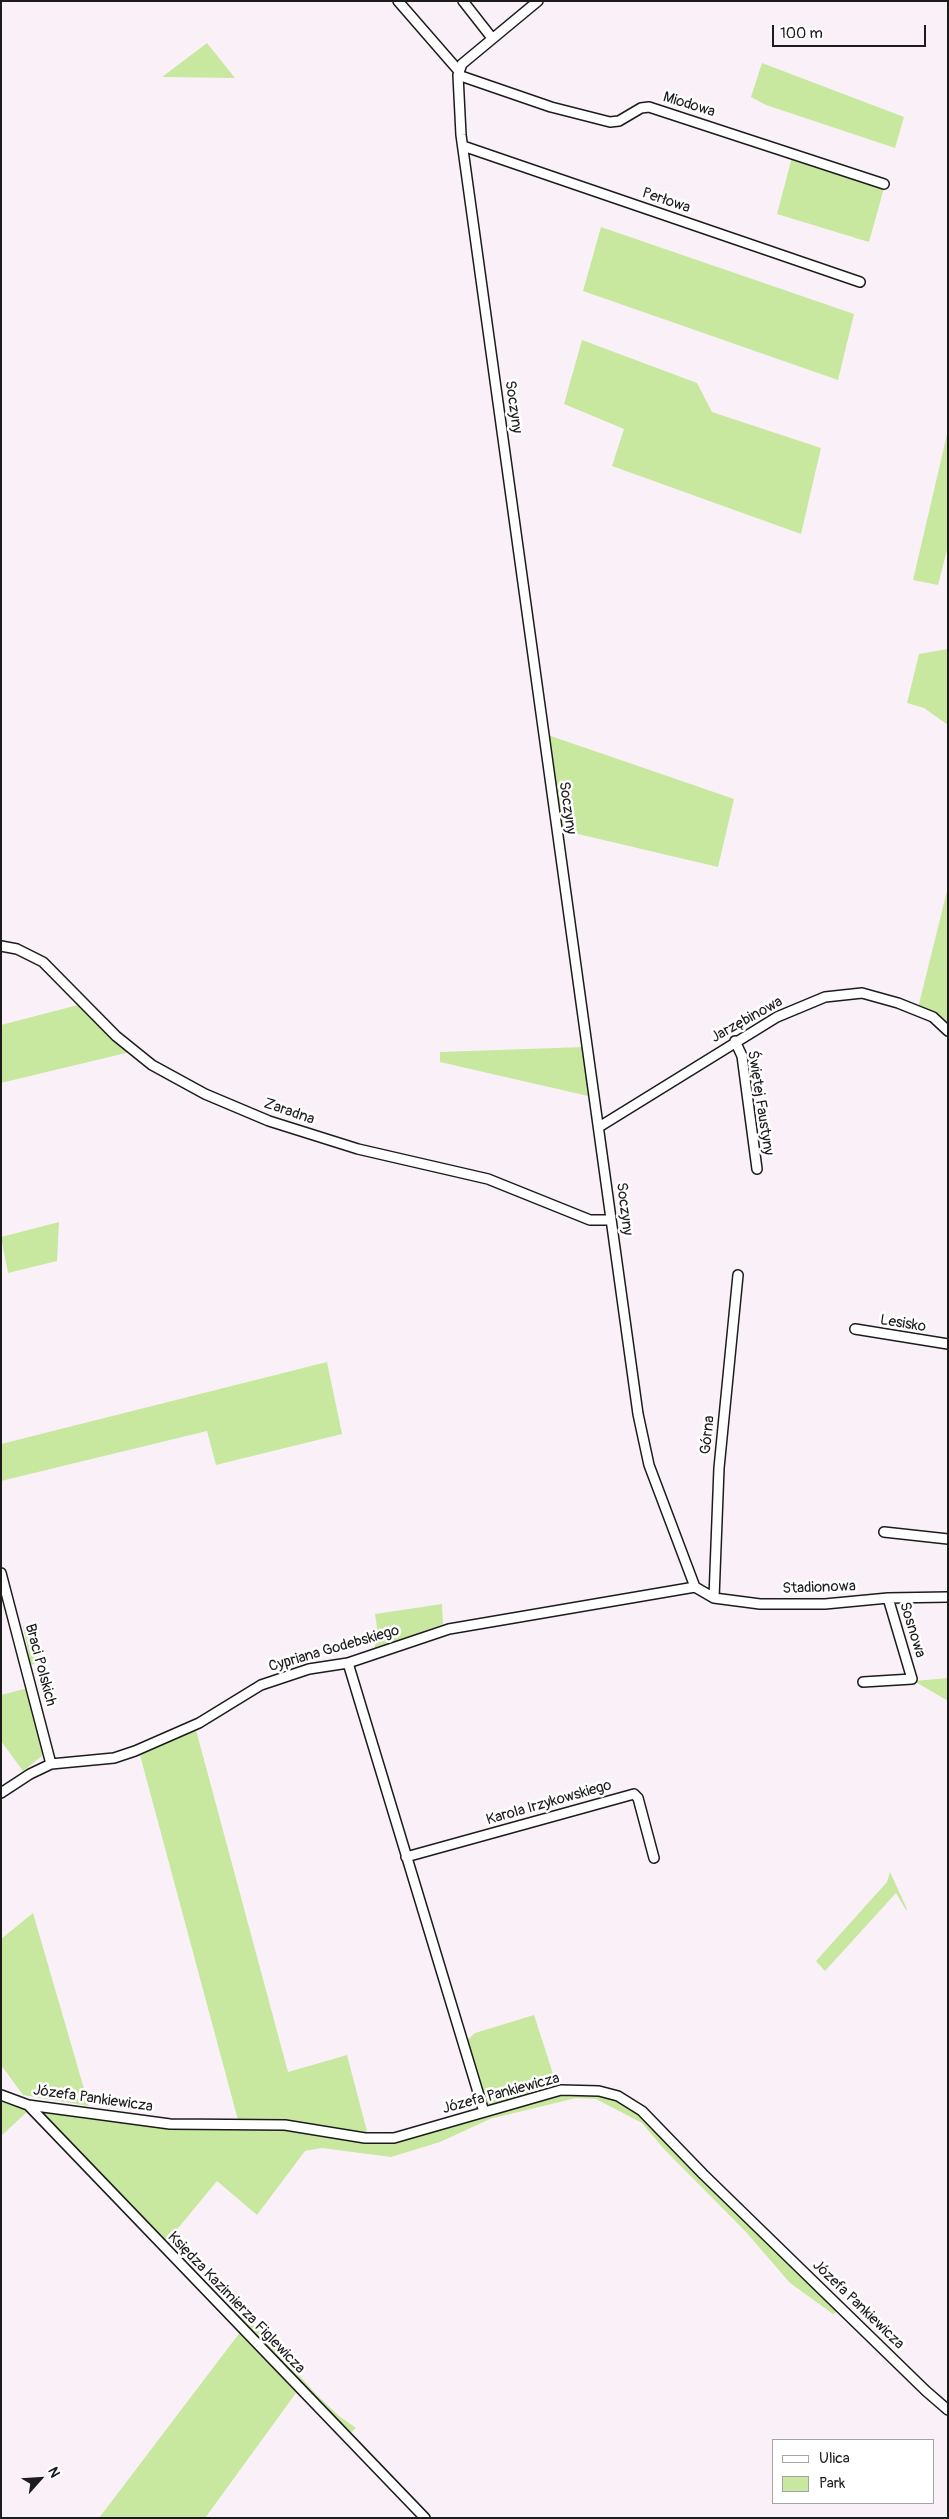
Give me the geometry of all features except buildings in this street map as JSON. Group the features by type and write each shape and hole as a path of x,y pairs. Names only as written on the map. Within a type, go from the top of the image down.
{"street":[{"path":"398,1 458,72 467,58 538,1"},
{"path":"463,1 492,38"},
{"name":"Soczyny","path":"458,72 463,146 638,1414 649,1465 695,1587"},
{"name":"Miodowa","path":"458,72 551,106 610,122 619,122 641,108 649,107 884,184"},
{"name":"Perłowa","path":"463,146 860,282"},
{"name":"Zaradna","path":"1,946 17,949 43,962 116,1036 152,1065 205,1094 269,1121 358,1149 488,1179 590,1220 611,1220"},
{"name":"Jarzębinowa","path":"599,1127 776,1017 825,998 862,993 898,1003 933,1017 948,1031"},
{"name":"Świętej Faustyny","path":"735,1041 742,1056 757,1169"},
{"name":"Górna","path":"714,1598 719,1468 738,1275"},
{"name":"Lesisko","path":"854,1329 948,1344"},
{"path":"884,1532 948,1539"},
{"name":"Braci Polskich","path":"1,1573 51,1764"},
{"name":"Stadionowa","path":"695,1587 714,1598 760,1604 825,1604 888,1598 948,1597"},
{"name":"Cypriana Godebskiego","path":"1,1793 30,1774 51,1764 121,1756 199,1723 261,1685 309,1668 348,1663 449,1629 695,1587"},
{"name":"Sosnowa","path":"863,1682 912,1679 888,1598"},
{"path":"348,1663 484,2112"},
{"name":"Karola Irzykowskiego","path":"406,1857 634,1794 638,1798 654,1858"},
{"name":"Józefa Pankiewicza","path":"1,2095 28,2105 170,2124 285,2124 365,2138 394,2138 561,2090 600,2091 618,2096 642,2111 703,2174 926,2391 948,2410"},
{"name":"Księdza Kazimierza Figlewicza","path":"28,2105 426,2518"}],"green space":[{"path":"207,43 235,78 162,77"},
{"path":"762,63 904,117 895,148 766,105 751,97"},
{"path":"792,157 884,188 869,242 777,214"},
{"path":"601,227 854,314 838,380 583,291"},
{"path":"582,340 697,383 712,412 821,448 801,534 612,466 624,429 564,404"},
{"path":"948,430 948,546 938,585 913,580"},
{"path":"948,649 948,725 924,708 907,703 919,654"},
{"path":"548,735 734,799 718,867 561,830"},
{"path":"948,887 948,1028 918,1008"},
{"path":"78,1005 130,1052 1,1083 1,1025"},
{"path":"584,1047 588,1096 440,1062 440,1052"},
{"path":"59,1222 57,1261 8,1273 1,1237"},
{"path":"327,1362 342,1434 216,1465 207,1431 1,1481 1,1444"},
{"path":"442,1604 443,1624 374,1650 378,1634 375,1614"},
{"path":"35,1624 44,1661 31,1665 23,1626"},
{"path":"948,1678 948,1701 914,1681"},
{"path":"28,1688 43,1743 42,1756 23,1771 1,1741 1,1695"},
{"path":"196,1730 288,2072 347,2055 368,2135 285,2122 238,2120 140,1755"},
{"path":"890,1872 907,1909 896,1893 825,1971 816,1961 887,1882"},
{"path":"33,1913 89,2106 23,2095 1,2065 1,1939"},
{"path":"534,2015 557,2086 486,2109 466,2041 475,2033"},
{"path":"561,2093 600,2094 620,2100 644,2118 839,2310 833,2314 790,2283 746,2232 663,2148 642,2123 596,2099 576,2098 490,2119 440,2142 391,2157 322,2148 305,2151 257,2215 217,2181 165,2244 37,2110 285,2129 350,2141 389,2143"},
{"path":"1,2099 28,2111 1,2136"},
{"path":"228,2311 248,2319 316,2394 339,2416 356,2428 348,2435"},
{"path":"241,2331 296,2393 205,2518 99,2518"}]}
